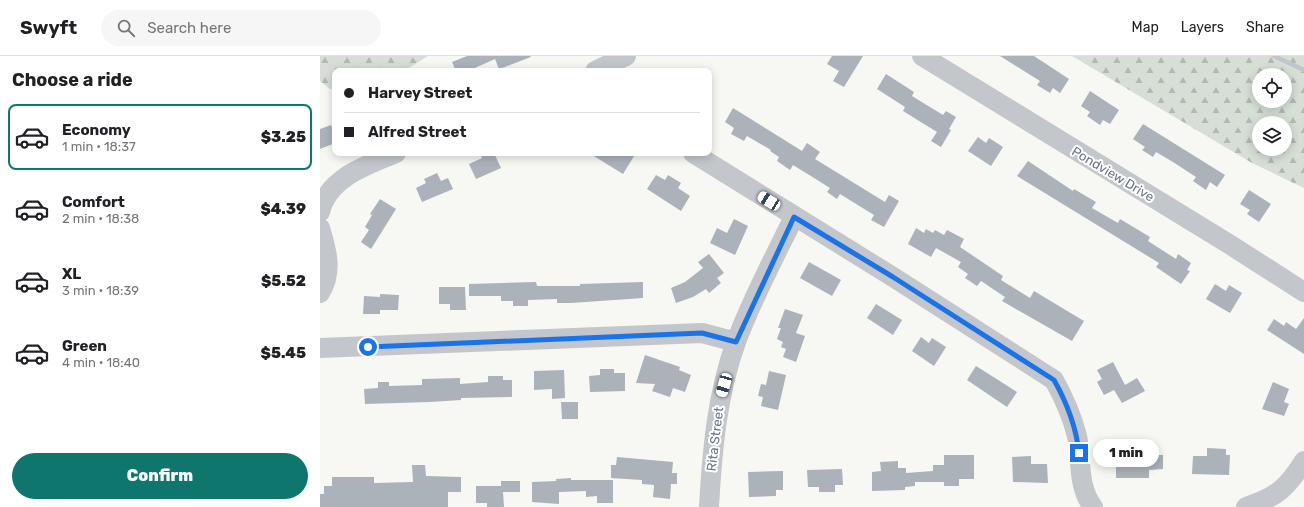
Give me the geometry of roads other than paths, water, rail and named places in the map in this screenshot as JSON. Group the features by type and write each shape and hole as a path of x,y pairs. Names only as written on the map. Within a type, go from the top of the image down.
{"street":[{"path":"601,68 626,56"},
{"name":"Pondview Drive","path":"922,56 1229,244 1304,292"},
{"path":"320,212 321,206 332,190 349,173 389,156"},
{"path":"698,156 893,277 1054,380 1067,404 1077,437 1082,484 1093,507"},
{"name":"Rita Street","path":"709,507 711,465 720,399 736,342 794,217"},
{"path":"320,228 329,267 324,287 320,293"},
{"path":"320,348 702,333 736,342"},
{"path":"1246,507 1269,500 1291,481 1304,461"}],"waterway":[{"path":"1274,56 1304,70"}]}
